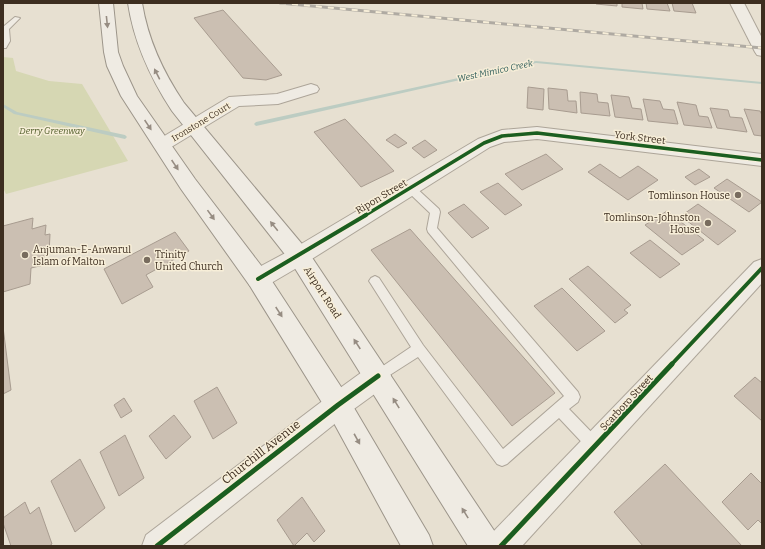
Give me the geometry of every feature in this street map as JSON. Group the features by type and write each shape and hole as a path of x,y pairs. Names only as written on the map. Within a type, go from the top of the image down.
{"main road":[{"path":"106,3 109,40 115,66 129,96 162,145 258,279 338,405 418,546"},
{"name":"Airport Road","path":"135,3 146,49 164,87 299,256 378,376 486,546"},
{"path":"736,3 762,52"},
{"name":"Ironstone Court","path":"162,145 235,101 278,99 311,89"},
{"name":"York Street","path":"515,134 537,133 762,160"},
{"name":"Ripon Street","path":"258,279 299,256 484,143 502,136 515,134"},
{"name":"Scarboro Street","path":"500,546 762,268"},
{"name":"Churchill Avenue","path":"157,546 338,405 378,376"}],"lane":[{"path":"3,23 14,18 6,28 6,40 3,46"},
{"path":"375,281 419,349 502,459 560,410 573,397 432,230 435,212 410,188"},
{"path":"378,376 419,349"},
{"path":"560,410 595,446"}],"green space":[{"name":"Derry Greenway","path":"3,57 13,58 16,71 49,81 82,84 128,161 6,194 3,188"}],"building":[{"path":"617,3 617,6 596,4"},
{"path":"622,3 642,3 643,9 622,7"},
{"path":"646,3 667,3 670,11 647,9"},
{"path":"672,3 692,3 696,13 674,11"},
{"path":"223,10 282,75 266,80 243,78 194,18"},
{"path":"528,87 544,89 543,110 527,108"},
{"path":"548,88 567,90 568,101 576,101 577,113 549,109"},
{"path":"580,92 597,94 598,102 608,103 610,116 581,113"},
{"path":"611,95 629,97 632,108 641,109 643,120 615,117"},
{"path":"643,99 660,101 663,109 674,110 678,124 648,121"},
{"path":"677,102 696,105 699,116 708,117 712,128 684,125"},
{"path":"710,108 728,110 730,117 742,118 747,132 717,128"},
{"path":"744,109 760,111 762,115 762,136 754,135"},
{"path":"345,119 394,171 361,187 314,132"},
{"path":"395,134 407,143 398,148 386,140"},
{"path":"425,140 437,150 424,158 412,148"},
{"path":"546,154 563,169 522,190 505,174"},
{"path":"600,164 620,178 638,166 658,180 628,200 588,172"},
{"path":"699,169 710,177 695,185 685,177"},
{"name":"Tomlinson House","path":"727,179 762,202 749,212 714,188"},
{"path":"498,183 522,205 505,215 480,192"},
{"path":"464,204 489,228 472,238 448,213"},
{"name":"Tomlinson-Johnston House","path":"698,204 736,231 718,245 681,216"},
{"path":"667,211 704,240 682,255 645,225"},
{"name":"Anjuman-E-Anwarul Islam of Malton","path":"33,218 32,229 46,225 45,235 50,234 49,254 44,255 44,265 31,268 30,284 3,292 3,226"},
{"path":"410,229 555,393 512,426 371,250"},
{"name":"Trinity United Church","path":"175,232 189,251 146,275 153,287 122,304 104,269"},
{"path":"650,240 680,264 660,278 630,253"},
{"path":"588,266 631,305 624,310 628,313 615,323 569,279"},
{"path":"562,288 605,331 577,351 534,306"},
{"path":"3,327 11,390 3,394"},
{"path":"755,377 762,383 762,421 734,396"},
{"path":"217,387 237,423 213,439 194,401"},
{"path":"124,398 132,411 121,418 114,405"},
{"path":"174,415 191,437 166,459 149,436"},
{"path":"125,435 144,478 119,496 100,452"},
{"path":"80,459 105,508 75,532 51,481"},
{"path":"665,464 742,546 643,546 614,512"},
{"path":"751,473 762,484 762,524 758,520 748,530 722,502"},
{"path":"302,497 325,531 314,542 307,533 294,546 277,520"},
{"path":"25,502 30,514 39,507 52,544 49,546 11,546 3,523 3,518"}],"waterway":[{"name":"West Mimico Creek","path":"256,124 536,62 762,83"},
{"name":"West Mimico Creek","path":"3,105 16,113 125,137"}],"railway":[{"path":"280,3 762,48"}],"cycle path":[{"path":"258,279 299,256 484,143 502,136 537,133 762,160"},
{"path":"501,546 762,268"},
{"path":"157,546 338,405 378,376"}],"place":[{"name":"Tomlinson House","path":"738,195"},
{"name":"Tomlinson-Johnston House","path":"708,223"},
{"name":"Anjuman-E-Anwarul Islam of Malton","path":"25,255"},
{"name":"Trinity United Church","path":"147,260"}]}
